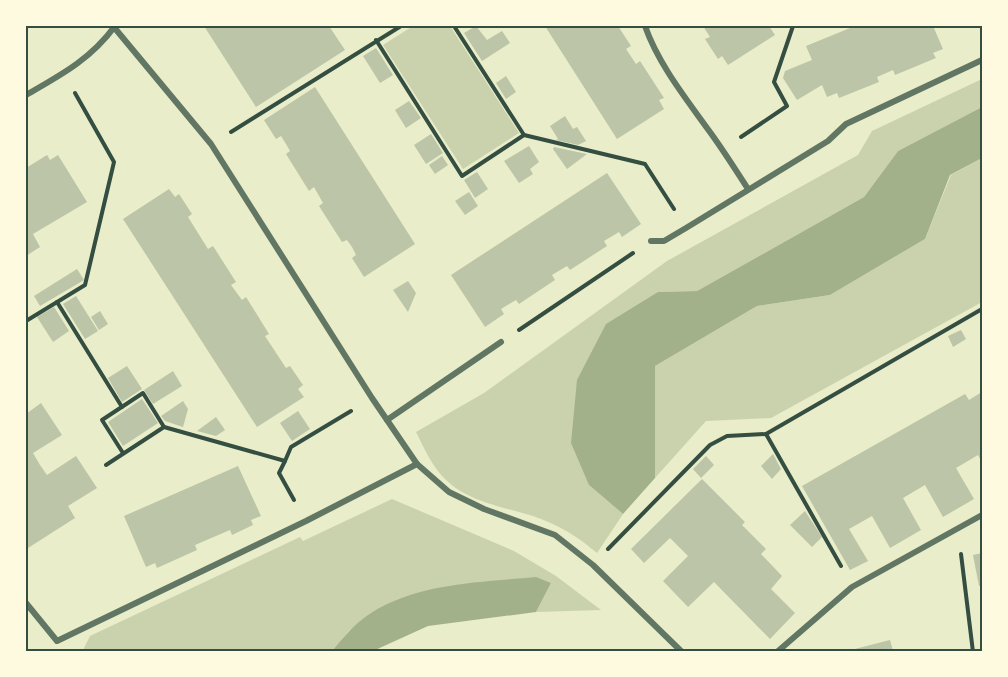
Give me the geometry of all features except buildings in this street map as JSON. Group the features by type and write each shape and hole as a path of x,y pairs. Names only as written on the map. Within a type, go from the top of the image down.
{"street":[{"path":"26,95 93,53 114,26 211,144 372,398 417,464 449,492 484,509 555,535 593,565 682,651"},
{"path":"645,26 651,44 676,85 748,189"},
{"path":"651,241 664,241 686,228 828,141 846,124 982,60"},
{"path":"387,420 501,342"},
{"path":"26,603 57,641 306,521 417,464"},
{"path":"777,651 852,587 982,515"}],"path":[{"path":"211,144 401,26"},
{"path":"454,26 524,135 645,164 686,228"},
{"path":"722,149 787,106 774,82 793,26"},
{"path":"376,40 462,176 524,135"},
{"path":"26,321 85,285 114,162 64,73"},
{"path":"501,342 651,241"},
{"path":"57,302 122,407"},
{"path":"593,565 710,445 727,436 766,434 982,309"},
{"path":"123,453 102,420 143,393 164,427 285,461"},
{"path":"306,521 279,473 291,447 372,398"},
{"path":"106,465 164,427"},
{"path":"766,434 852,587"},
{"path":"957,529 974,651"}],"shaded area":[{"path":"413,26 450,26 519,133 463,169 383,45"},
{"path":"982,79 982,107 898,151 864,197 697,291 658,292 589,485 623,514 597,553 575,536 551,523 487,503 464,493 445,479 436,468 416,432 484,393 667,261 858,155 872,131"},
{"path":"982,107 982,158 950,175 925,239 830,295 757,306 655,366 655,478 623,514 589,485 571,443 577,380 606,324 658,292 697,291 864,197 898,151"},
{"path":"982,158 982,302 771,418 706,421 655,478 655,366 757,306 830,295 925,239 951,175"},
{"path":"392,499 514,551 556,576 601,610 536,612 551,583 350,630 332,651 82,652 90,636 300,537 303,541"},
{"path":"536,577 551,583 536,612 428,626 373,651 332,651 365,617 409,595 450,586"}]}
